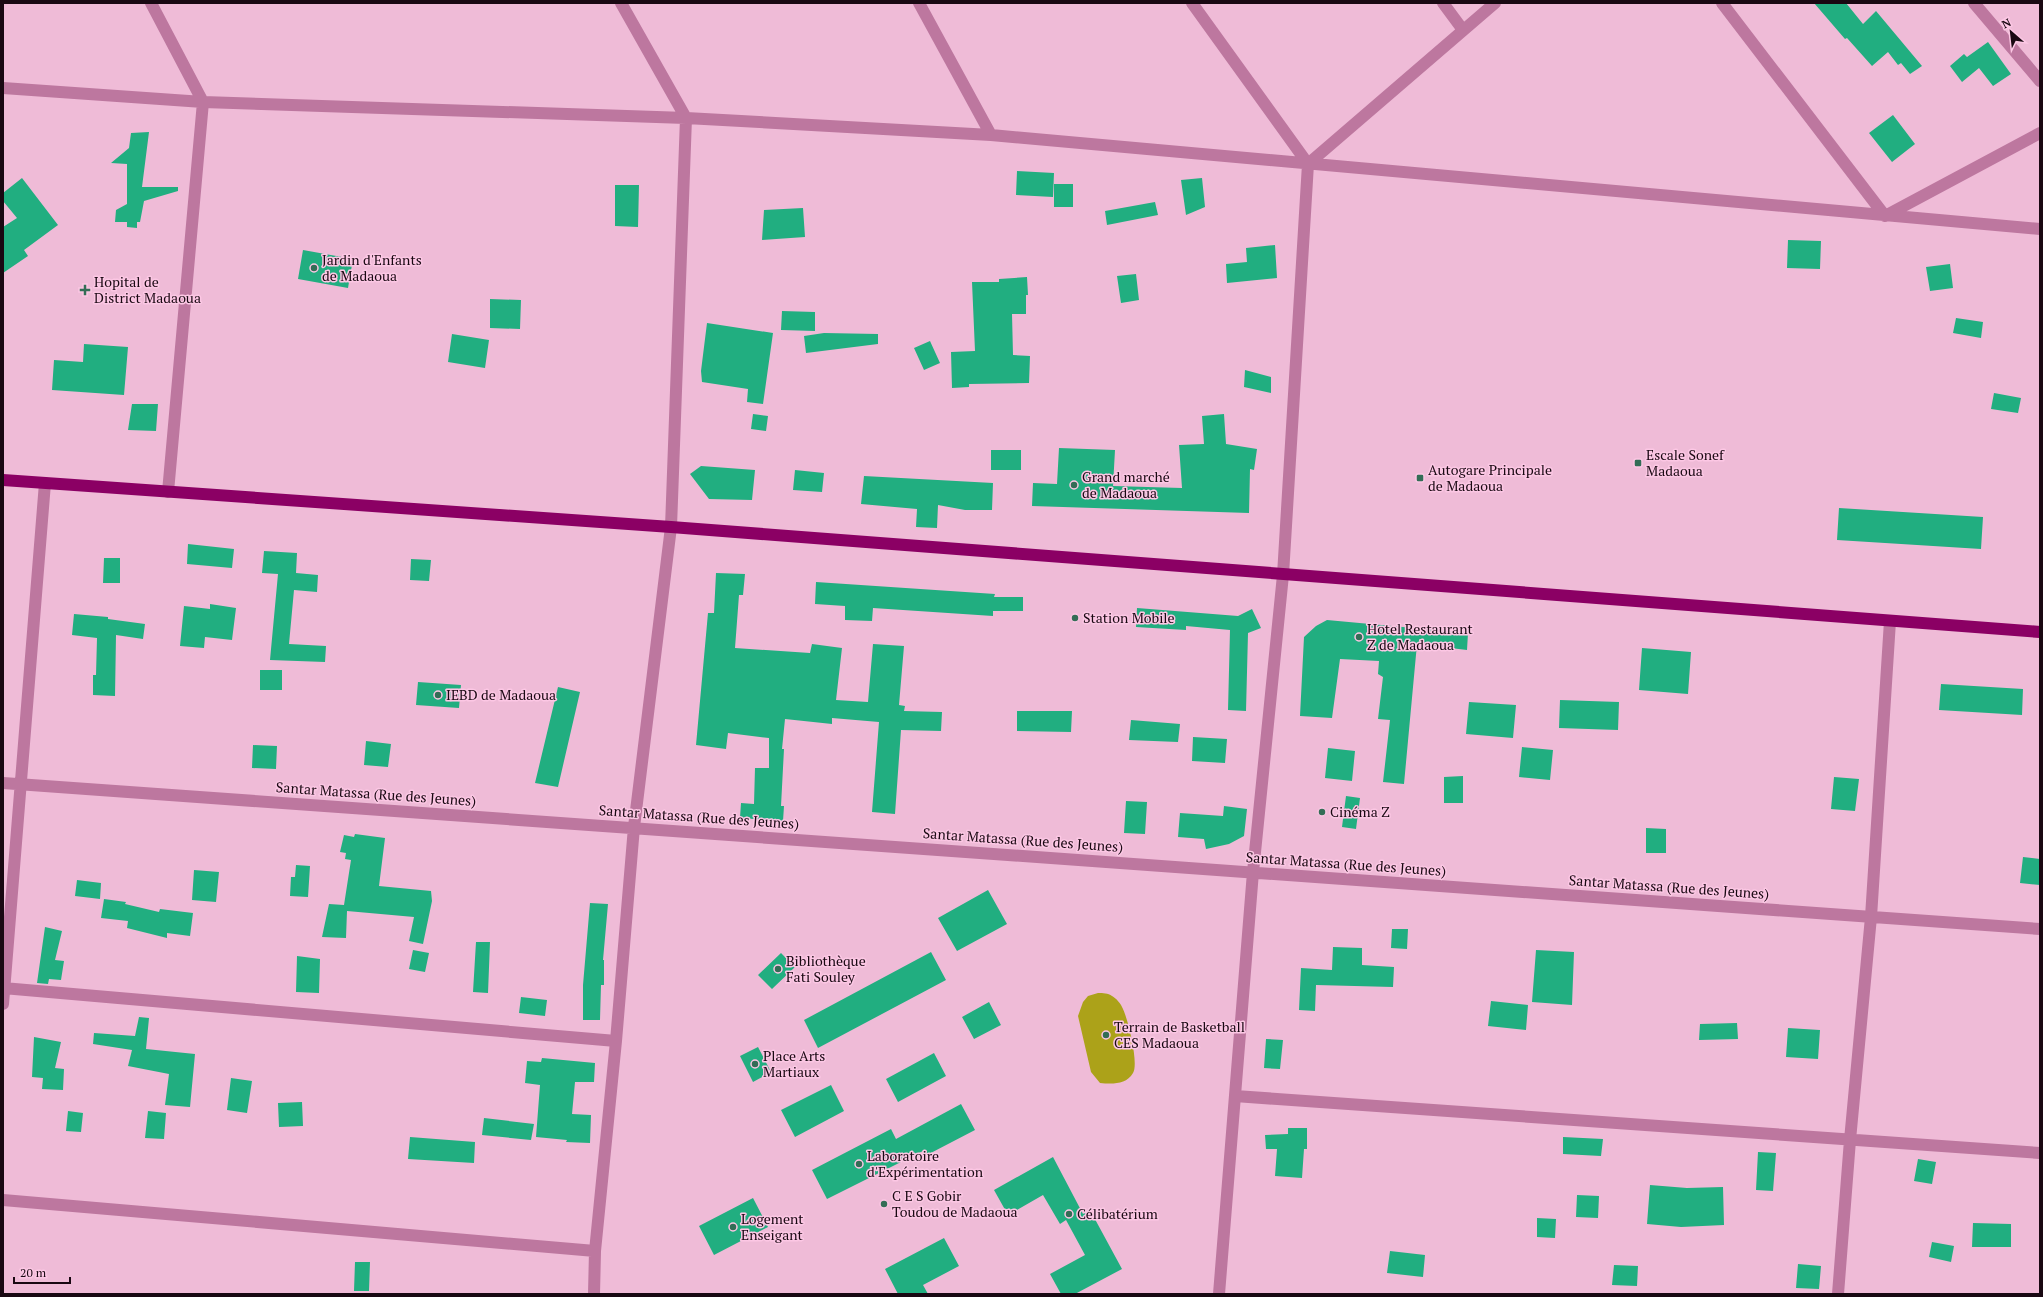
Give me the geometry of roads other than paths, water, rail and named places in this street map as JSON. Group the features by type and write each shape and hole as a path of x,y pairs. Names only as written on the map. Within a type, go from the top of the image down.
{"highway":[{"path":"3,480 671,527 2040,632"}],"street":[{"path":"151,3 203,102 168,492"},
{"path":"594,1294 595,1251 616,1041 634,827 671,527 686,118 621,3"},
{"path":"919,3 991,135"},
{"path":"1192,3 1308,164 1283,575 1252,872 1219,1294"},
{"path":"1443,3 1463,30"},
{"path":"1308,164 1495,3"},
{"path":"1722,3 1885,216"},
{"path":"1974,3 2040,81"},
{"path":"3,88 203,102 686,118 991,135 2040,229"},
{"path":"1885,216 2040,133"},
{"path":"3,1004 45,483"},
{"path":"1838,1294 1850,1140 1871,917 1890,621"},
{"name":"Santar Matassa (Rue des Jeunes)","path":"3,783 634,827 2040,929"},
{"path":"4,988 616,1041"},
{"path":"1235,1096 2040,1153"},
{"path":"3,1200 595,1251"}],"place":[{"name":"Jardin d'Enfants de Madaoua","path":"314,268"},
{"name":"Hopital de District Madaoua","path":"85,290"},
{"name":"Escale Sonef Madaoua","path":"1638,463"},
{"name":"Autogare Principale de Madaoua","path":"1420,478"},
{"name":"Grand marché de Madaoua","path":"1074,485"},
{"name":"Station Mobile","path":"1075,618"},
{"name":"Hotel Restaurant Z de Madaoua","path":"1359,637"},
{"name":"IEBD de Madaoua","path":"438,695"},
{"name":"Cinéma Z","path":"1322,812"},
{"name":"Bibliothèque Fati Souley","path":"778,969"},
{"name":"Terrain de Basketball CES Madaoua","path":"1106,1035"},
{"name":"Place Arts Martiaux","path":"755,1064"},
{"name":"Laboratoire d'Expérimentation","path":"859,1164"},
{"name":"C E S Gobir Toudou de Madaoua","path":"884,1204"},
{"name":"Célibatérium","path":"1069,1214"},
{"name":"Logement Enseigant","path":"733,1227"}]}
